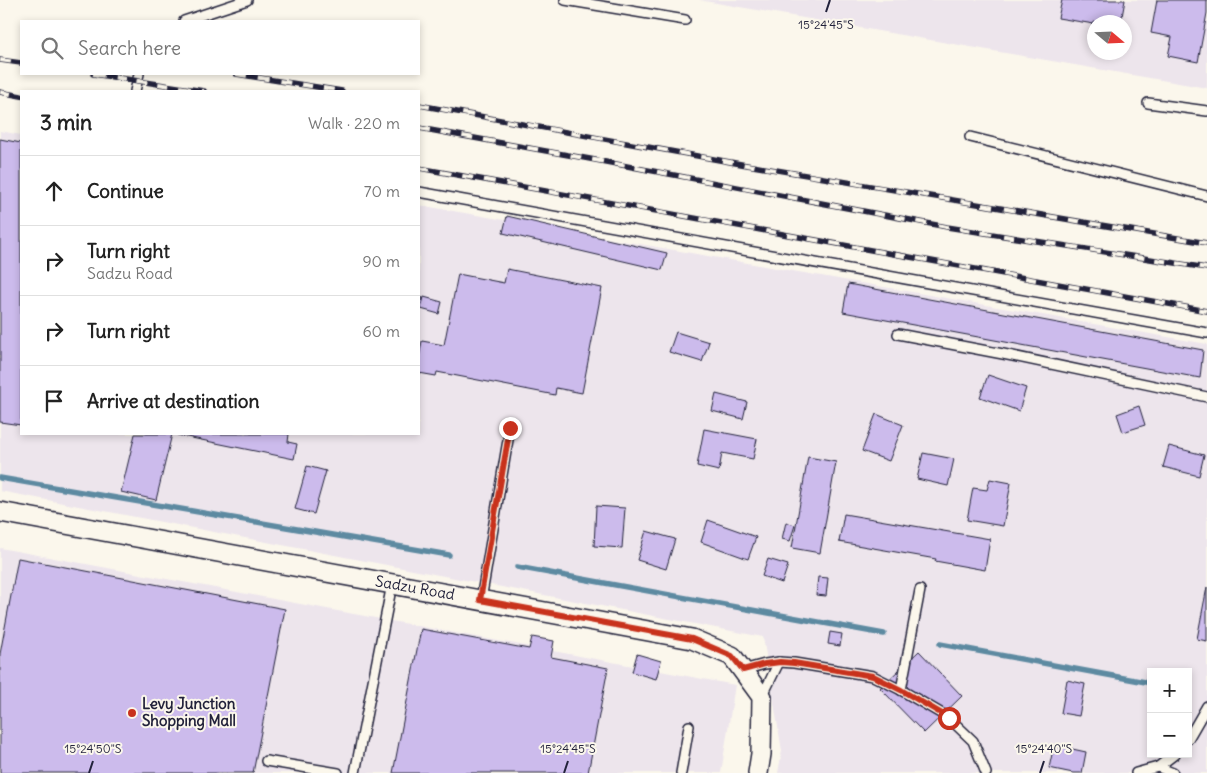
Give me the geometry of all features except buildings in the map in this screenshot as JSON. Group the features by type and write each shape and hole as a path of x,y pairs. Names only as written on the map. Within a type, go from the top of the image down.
{"street":[{"name":"Sadzu Road","path":"0,512 692,639 732,656 762,697"},
{"path":"758,773 762,754 762,697"}],"lane":[{"path":"187,20 247,0"},
{"path":"565,0 685,20"},
{"path":"135,90 139,75"},
{"path":"1148,103 1207,111"},
{"path":"970,137 1207,196"},
{"path":"420,192 1207,333"},
{"path":"898,334 1207,397"},
{"path":"480,600 510,428"},
{"path":"355,773 392,584"},
{"path":"901,690 920,590"},
{"path":"762,697 780,662"},
{"path":"743,670 780,662 873,676 933,707 963,730 973,741 986,773"},
{"path":"1192,732 1207,706"},
{"path":"681,773 689,726"},
{"path":"1136,773 1158,767 1169,758"},
{"path":"266,760 338,773"},
{"path":"1158,767 1173,773"}],"shaded area":[{"path":"699,0 1207,0 1207,88"},
{"path":"0,131 20,135 20,435 420,435 420,205 1207,344 1207,773 778,773 782,751 763,637 0,491"},
{"path":"0,548 735,685 721,773 0,773"}],"waterway":[{"path":"0,478 449,555"},
{"path":"517,567 884,634"},
{"path":"940,644 1147,682"}],"railway":[{"path":"0,60 20,63"},
{"path":"100,75 197,90"},
{"path":"242,75 336,90"},
{"path":"0,92 20,96"},
{"path":"420,105 741,164 1207,243"},
{"path":"420,128 947,227 1207,268"},
{"path":"420,168 1207,311"}],"place":[{"name":"Levy Junction Shopping Mall","path":"132,713"}],"route":[{"path":"510,428 480,600 692,639 732,656 743,670 780,662 873,676 933,707 949,718"}]}
